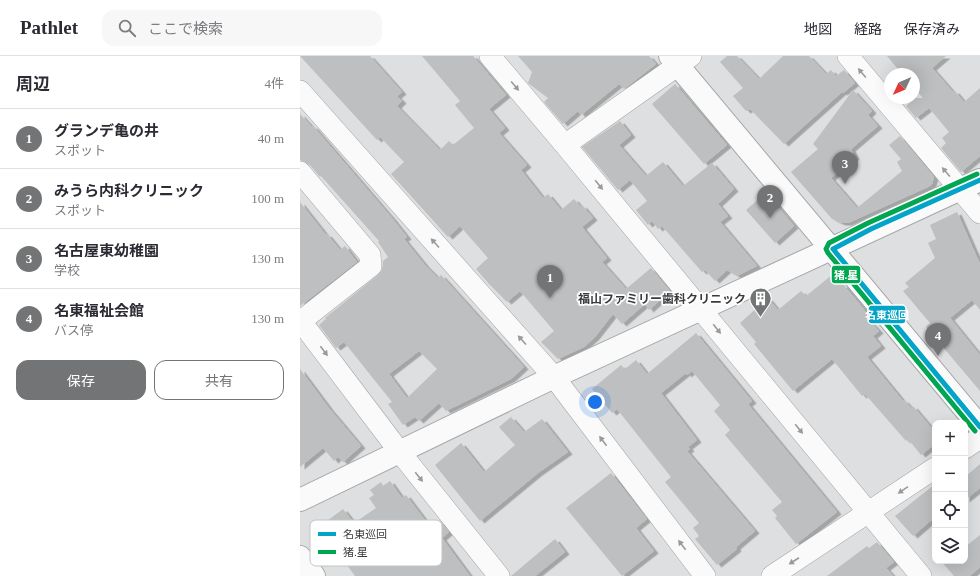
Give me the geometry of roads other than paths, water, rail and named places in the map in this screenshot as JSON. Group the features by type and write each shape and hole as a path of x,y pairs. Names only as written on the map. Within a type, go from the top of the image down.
{"street":[{"path":"490,56 921,576"},
{"path":"848,56 980,213"},
{"path":"565,145 680,59 833,249 980,427"},
{"path":"300,91 554,377 705,576"},
{"path":"300,172 370,255 372,266 300,321 399,451 499,576"},
{"path":"300,500 554,377 833,249 871,229 980,180"},
{"path":"968,446 980,438"},
{"path":"772,576 932,470"},
{"path":"300,557 314,576"}],"place":[{"name":"名古屋東幼稚園","path":"845,184"},
{"name":"みうら内科クリニック","path":"770,218"},
{"name":"グランデ亀の井","path":"550,298"},
{"name":"福山ファミリー歯科クリニック","path":"761,318"},
{"name":"名東福祉会館","path":"938,356"}]}
